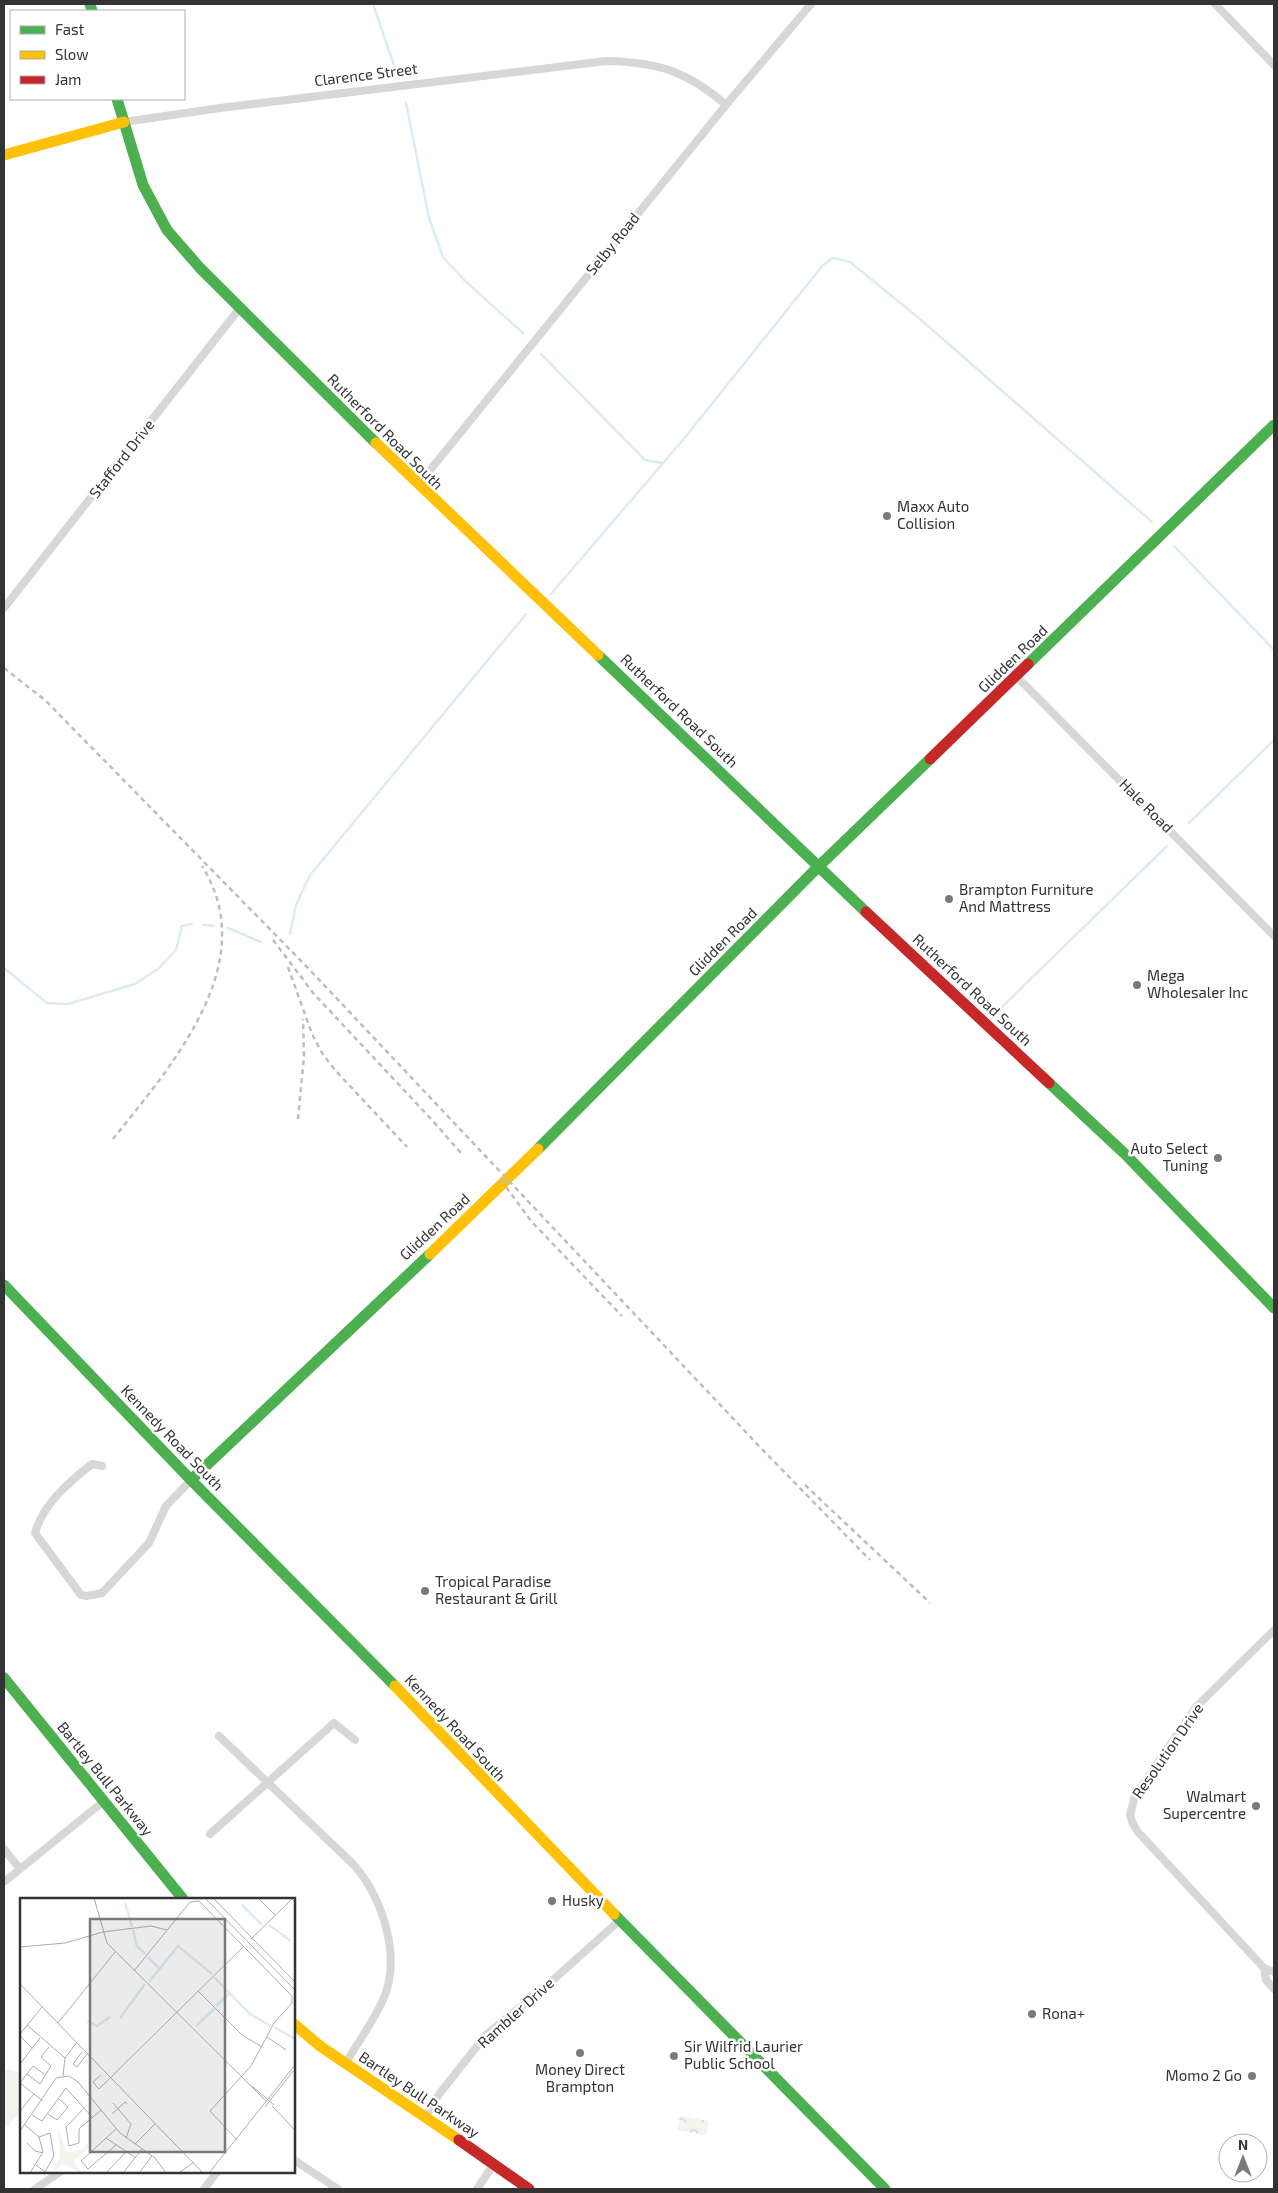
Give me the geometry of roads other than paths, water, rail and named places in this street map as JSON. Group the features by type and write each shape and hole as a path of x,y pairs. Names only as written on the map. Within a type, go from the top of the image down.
{"street":[{"name":"Selby Road","path":"418,486 726,105 811,4"},
{"path":"1215,4 1274,65"},
{"name":"Clarence Street","path":"4,156 124,122 267,102 606,61 630,62 691,78 708,89 726,105"},
{"name":"Rutherford Road South","path":"117,100 143,185 167,230 240,309 418,486 630,685 818,867 1125,1154 1274,1308"},
{"name":"Stafford Drive","path":"4,608 240,309"},
{"name":"Glidden Road","path":"191,1480 508,1180 818,867 1017,677 1274,425"},
{"name":"Hale Road","path":"1017,677 1274,936"},
{"name":"Kennedy Road South","path":"4,1285 191,1480 391,1682 494,1792 885,2189"},
{"path":"102,1466 92,1464 71,1481 39,1518 35,1533 81,1595 87,1596 102,1593 149,1543 166,1506 191,1480"},
{"name":"Resolution Drive","path":"1274,1630 1196,1707 1135,1796 1130,1815 1138,1832 1264,1968 1274,1972"},
{"name":"Bartley Bull Parkway","path":"4,1678 182,1898"},
{"path":"210,1834 334,1723 354,1740"},
{"path":"219,1736 364,1876 387,1926 390,1972 387,1987 379,2007 346,2063"},
{"path":"4,1882 104,1801"},
{"path":"4,1849 20,1869"},
{"name":"Rambler Drive","path":"425,2117 440,2093 486,2035 553,1980 620,1920"},
{"name":"Resolution Drive","path":"1264,1968 1266,1980 1274,1989"},
{"name":"Bartley Bull Parkway","path":"295,2025 320,2046 529,2189"},
{"path":"295,2161 338,2189"},
{"path":"477,2189 494,2164"},
{"path":"35,2189 59,2173"},
{"path":"204,2189 216,2173"}],"waterway":[{"path":"373,4 396,71"},
{"path":"406,103 429,218 443,257 464,280 523,333"},
{"path":"551,594 687,435 823,265 833,258 850,262 920,319 1152,522"},
{"path":"541,354 645,460 662,463"},
{"path":"1174,546 1274,650"},
{"path":"290,934 296,905 310,875 526,614"},
{"path":"1189,823 1274,740"},
{"path":"1002,1007 1167,846"},
{"path":"4,968 47,1003 68,1004 135,984 158,969 176,950 182,926 192,924"},
{"path":"203,925 214,926"},
{"path":"228,928 261,942"}],"railway":[{"path":"4,668 45,700 308,968 759,1446 870,1560"},
{"path":"113,1139 183,1046 202,1011 216,976 222,939 218,903 202,866"},
{"path":"273,940 314,994 461,1153"},
{"path":"288,967 312,1034 322,1053 335,1070 407,1147"},
{"path":"298,1119 304,1056 303,1019"},
{"path":"501,1180 531,1221 622,1316"},
{"path":"805,1485 930,1603"}],"place":[{"name":"Maxx Auto Collision","path":"887,516"},
{"name":"Brampton Furniture And Mattress","path":"949,899"},
{"name":"Mega Wholesaler Inc","path":"1137,985"},
{"name":"Auto Select Tuning","path":"1218,1158"},
{"name":"Tropical Paradise Restaurant & Grill","path":"425,1591"},
{"name":"Walmart Supercentre","path":"1256,1806"},
{"name":"Husky","path":"552,1901"},
{"name":"Rona+","path":"1032,2014"},
{"name":"Money Direct Brampton","path":"580,2053"},
{"name":"Sir Wilfrid Laurier Public School","path":"674,2056"},
{"name":"Momo 2 Go","path":"1252,2076"}]}
